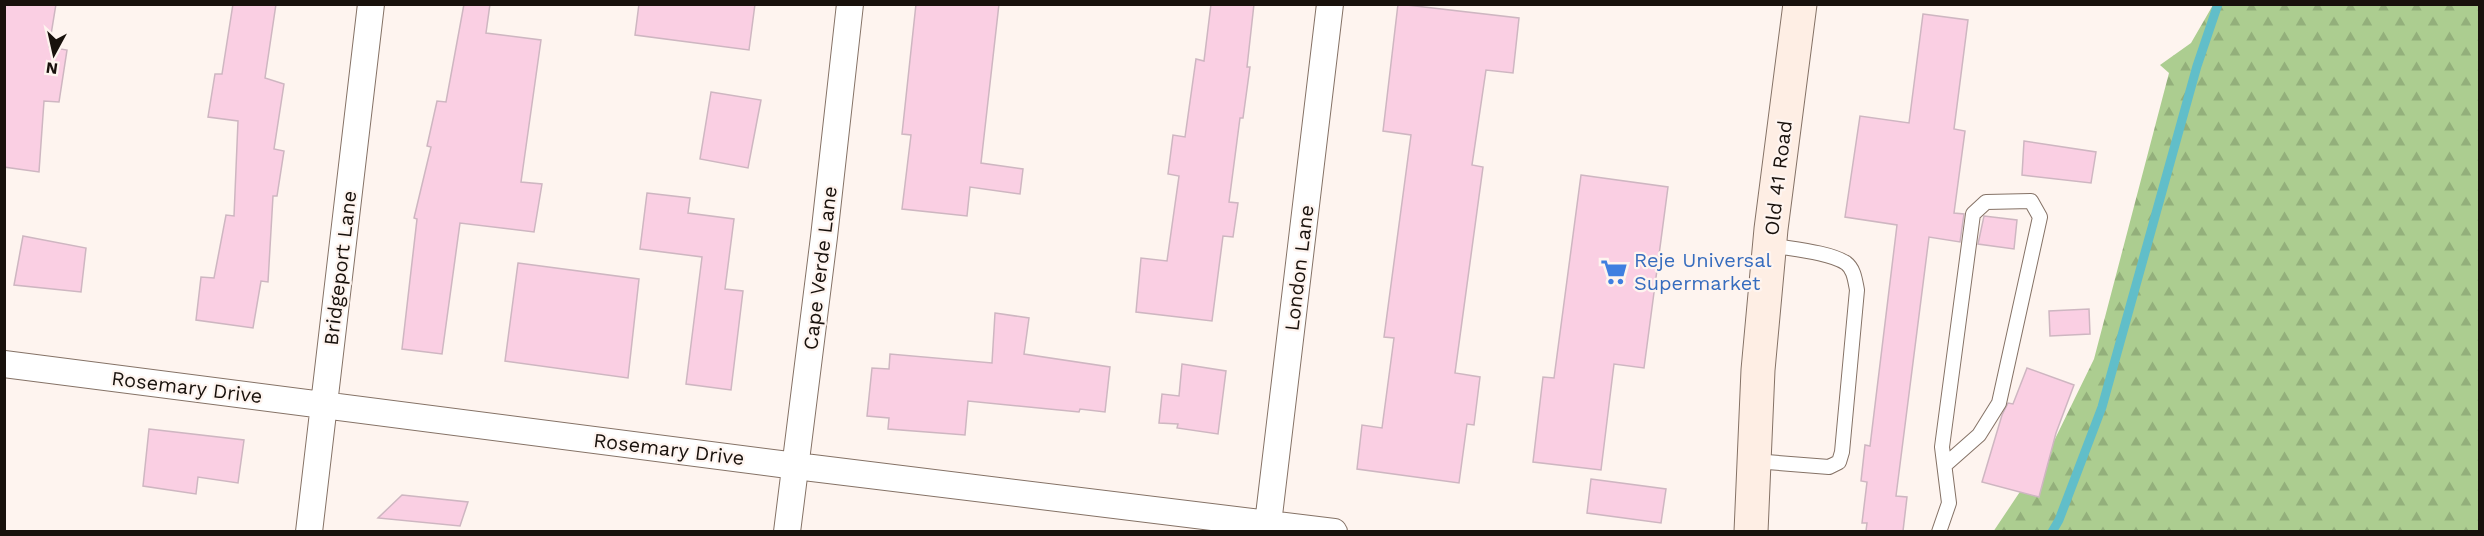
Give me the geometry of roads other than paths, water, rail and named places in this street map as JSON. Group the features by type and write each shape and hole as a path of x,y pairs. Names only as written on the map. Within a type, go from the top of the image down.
{"street":[{"name":"Bridgeport Lane","path":"309,531 371,4"},
{"name":"Cape Verde Lane","path":"787,531 850,4"},
{"name":"London Lane","path":"1268,527 1330,4"},
{"name":"Old 41 Road","path":"1751,531 1758,370 1770,245 1800,4"},
{"name":"Rosemary Drive","path":"4,364 1268,527 1334,531"}],"lane":[{"path":"1939,531 1949,503 1942,447 1972,214 1986,202 2031,201 2040,217 1999,403 1979,435 1945,465"},
{"path":"1754,461 1829,466 1839,462 1842,452 1857,290 1855,277 1848,264 1834,258 1770,245"}],"waterway":[{"path":"2052,532 2059,520 2102,407 2197,66 2218,4"}],"place":[{"name":"Reje Universal Supermarket","path":"1614,272"}]}
